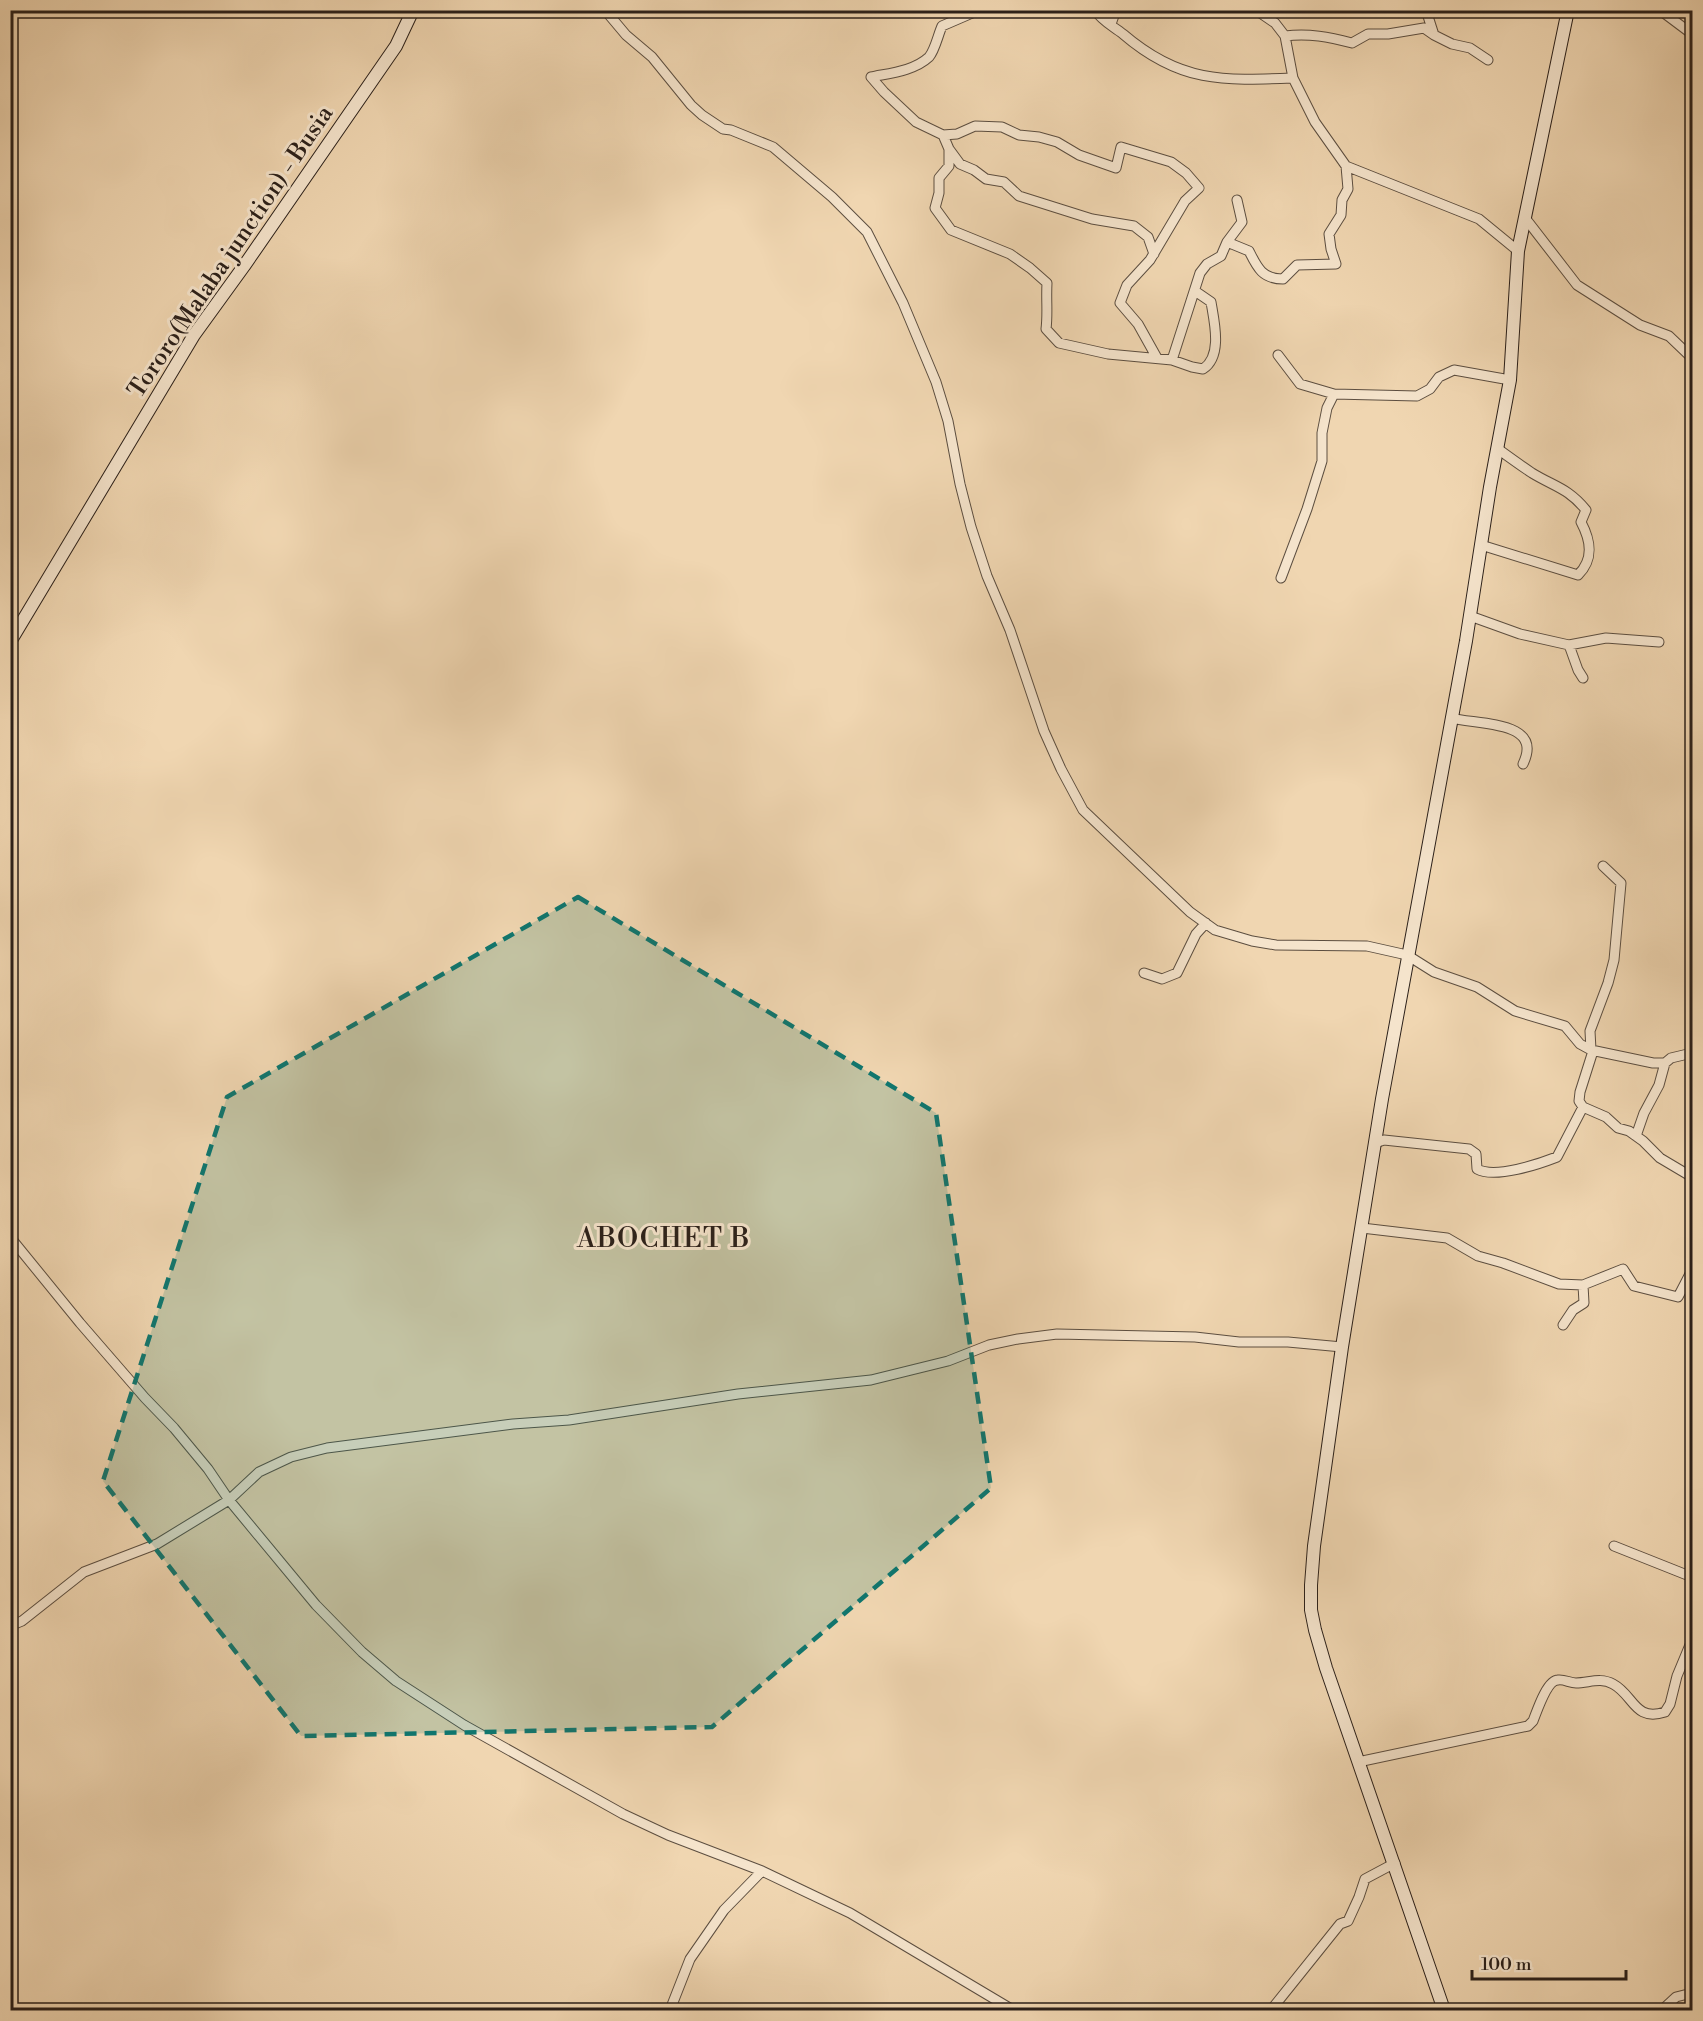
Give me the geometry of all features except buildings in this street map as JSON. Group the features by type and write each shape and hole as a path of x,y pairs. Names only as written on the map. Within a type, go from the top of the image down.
{"main road":[{"name":"Tororo(Malaba junction) - Busia","path":"10,642 194,335 396,46 413,10"},
{"path":"1444,2010 1315,1630 1311,1610 1314,1546 1342,1347 1375,1143 1510,380 1518,251 1569,10"}],"street":[{"path":"605,10 626,35 652,57 702,116 723,129 773,147 832,197 867,232 903,303 936,382 948,421 971,527 987,576 1010,630 1031,699 1061,769 1083,810 1190,912 1215,930 1252,941 1276,945 1367,946 1407,955 1434,972 1477,987 1515,1011 1565,1026 1580,1044 1592,1050 1653,1063 1665,1063"},
{"path":"979,10 942,26 930,56 921,62 904,70 871,77 916,122 943,135 957,134 975,126 1002,127 1019,135 1039,136 1058,142 1079,154 1116,168 1121,147 1171,162 1185,173 1199,188 1185,201 1154,254 1127,285 1120,303 1138,324 1157,358"},
{"path":"1095,10 1101,19 1147,52 1171,67 1191,74 1220,79 1293,78"},
{"path":"1111,24 1116,10"},
{"path":"1227,242 1249,251 1259,271 1275,279 1283,279 1297,265 1336,264 1329,234 1341,215 1342,200 1348,189 1346,166 1315,122 1293,78 1285,36 1275,23 1256,10"},
{"path":"1426,10 1434,35"},
{"path":"1660,10 1692,34"},
{"path":"1285,36 1301,34 1352,43 1368,34 1388,34 1424,28 1452,44 1470,48 1488,60"},
{"path":"943,135 949,149 960,164 986,179 1004,182 1019,196 1092,219 1134,226 1148,237 1154,254"},
{"path":"949,149 949,166 939,178 939,193 934,208 951,230 1010,254 1047,284 1046,329 1059,343 1108,354 1172,360 1199,369 1205,368 1210,361 1216,340 1210,302 1195,291"},
{"path":"1346,166 1479,219 1518,251"},
{"path":"1172,360 1200,273 1207,264 1221,256 1227,242 1242,222 1237,200"},
{"path":"1526,219 1577,285 1640,325 1670,336 1692,358"},
{"path":"1278,356 1300,384 1334,394 1417,396 1430,389 1439,377 1454,370 1510,380"},
{"path":"1281,578 1322,461 1322,433 1334,394"},
{"path":"1481,544 1578,575 1585,568 1590,555 1590,544 1581,522 1586,510 1569,492 1534,474 1497,449"},
{"path":"1470,616 1520,634 1569,645 1606,638 1659,642"},
{"path":"1569,645 1583,678"},
{"path":"1451,718 1516,730 1527,740 1528,753 1523,764"},
{"path":"1604,866 1621,883 1614,960 1590,1031 1592,1050 1579,1101 1583,1107 1606,1117 1618,1128 1636,1136 1660,1158 1692,1177"},
{"path":"1144,973 1162,979 1177,973 1196,934 1206,923"},
{"path":"1636,1136 1644,1113 1659,1085 1665,1063 1671,1058 1692,1053"},
{"path":"1375,1143 1384,1140 1469,1149 1476,1154 1477,1169 1482,1172 1514,1170 1557,1157 1583,1107"},
{"path":"1362,1228 1447,1238 1478,1256 1559,1284 1583,1285 1623,1269 1634,1286 1678,1297 1692,1272"},
{"path":"10,1237 80,1323 174,1428 208,1469 229,1500 316,1605 362,1653 396,1681 464,1725 623,1814 668,1835 762,1871 850,1913 1013,2010"},
{"path":"1563,1325 1573,1310 1584,1303 1583,1285"},
{"path":"10,1626 22,1621 84,1572 157,1544 229,1500 259,1472 291,1457 327,1448 502,1425 569,1420 738,1394 871,1380 938,1364 989,1346 1018,1339 1057,1334 1171,1335 1239,1342 1288,1342 1342,1347"},
{"path":"1614,1546 1692,1577"},
{"path":"1358,1762 1528,1726 1533,1721 1550,1683 1557,1679 1577,1683 1596,1680 1615,1684 1641,1712 1653,1716 1665,1712 1670,1704 1677,1676 1692,1640"},
{"path":"1271,2010 1340,1924 1348,1921 1365,1879 1395,1863"},
{"path":"670,2010 690,1959 724,1910 762,1871"},
{"path":"1662,2010 1676,1997 1692,1993"}],"highlighted area":[{"path":"578,897 936,1113 991,1488 712,1727 301,1736 103,1481 227,1097"}],"district":[{"name":"ABOCHET B","path":"664,1239"}]}
